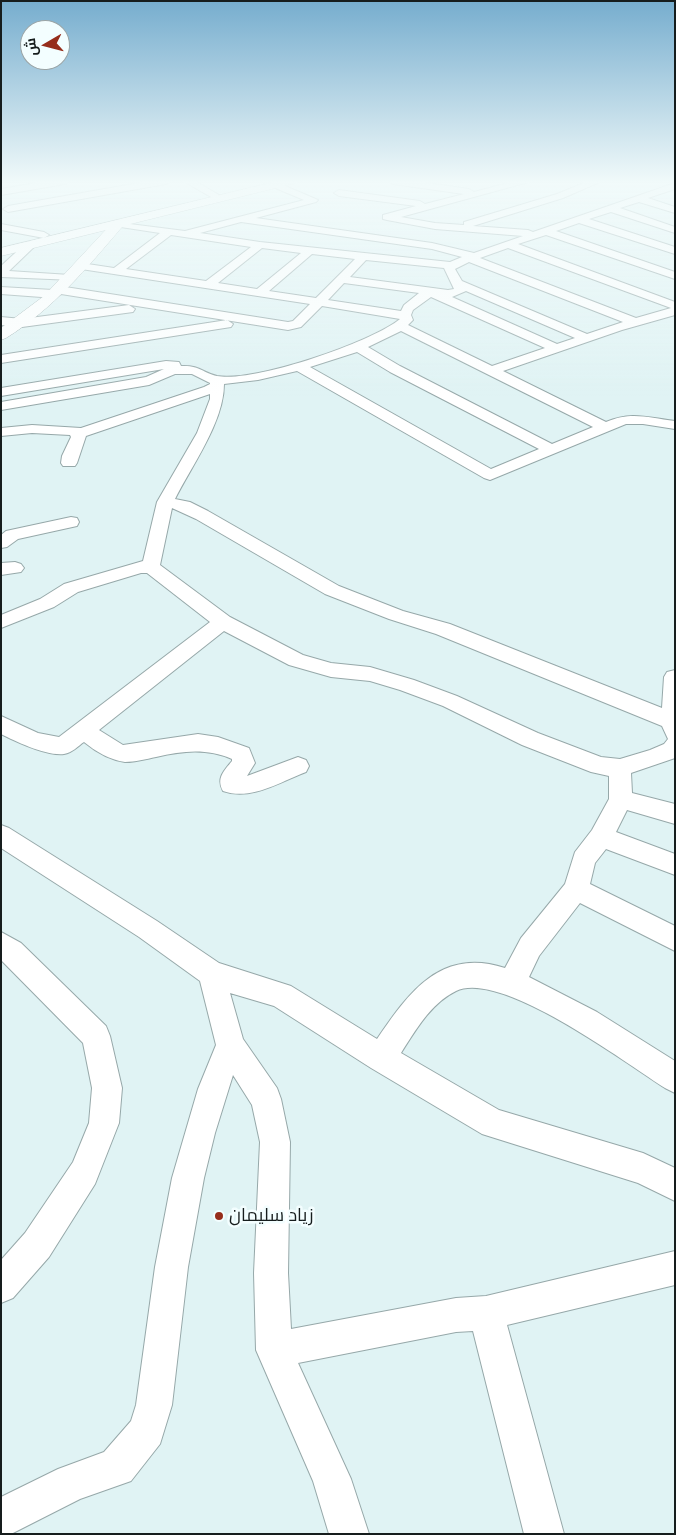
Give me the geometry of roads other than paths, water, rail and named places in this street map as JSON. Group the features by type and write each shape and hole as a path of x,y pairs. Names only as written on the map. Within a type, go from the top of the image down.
{"main road":[{"path":"1,335 22,323 57,292 93,253"}],"street":[{"path":"1,273 22,253"},
{"path":"117,271 141,253"},
{"path":"209,285 250,253"},
{"path":"260,292 307,253"},
{"path":"321,253 448,266 484,253"},
{"path":"377,259 383,253"},
{"path":"456,253 472,257 635,322"},
{"path":"531,253 675,306"},
{"path":"605,253 674,275"},
{"path":"1,321 22,323 159,317 251,321 279,326 297,324 321,302 362,258"},
{"path":"81,266 321,302 403,321 490,370 605,427"},
{"path":"342,279 455,294 461,290 448,266"},
{"path":"1,273 70,278"},
{"path":"459,284 586,338"},
{"path":"1,290 57,292 159,317 251,321"},
{"path":"1,432 47,429 74,431 77,434 107,426 153,408 194,396 217,383 250,378 299,366 380,338 403,321 408,308 431,292"},
{"path":"431,292 555,348"},
{"path":"490,370 635,322 675,311"},
{"path":"1,359 159,317"},
{"path":"149,367 159,317"},
{"path":"356,346 395,369 552,450"},
{"path":"1,392 149,367 172,365 175,366 173,370"},
{"path":"299,366 490,475 624,420 634,418 675,424"},
{"path":"1,406 149,381 173,370 193,370 217,383"},
{"path":"152,567 165,502 204,433 217,399 217,383"},
{"path":"69,463 79,436 77,434"},
{"path":"165,502 184,506 202,515 238,538 339,593 396,615 443,628 673,727 674,676"},
{"path":"1,543 12,535 71,522"},
{"path":"1,622 48,603 70,588 140,567 152,567 223,622 296,660 331,670 370,674 406,685 450,701 504,728 599,766 620,768 656,757 672,750 675,745"},
{"path":"1,724 33,740 62,746 223,622"},
{"path":"84,729 100,744 125,753 191,742 212,743 229,748 241,754 244,763 231,779 231,784 235,787 246,786 298,766"},
{"path":"511,984 530,948 576,889 584,859 600,837 622,799 620,768"},
{"path":"622,799 675,814"},
{"path":"1,835 148,929 212,974 281,995 381,1058 493,1123 643,1169 675,1185"},
{"path":"600,837 675,865"},
{"path":"576,889 675,939"},
{"path":"1,944 12,952 96,1036 107,1088 104,1123 84,1173 37,1245 1,1286"},
{"path":"212,974 230,1045 266,1099 275,1142 271,1273 274,1350 332,1479 349,1534"},
{"path":"381,1058 414,1010 437,988 449,980 462,977 488,976 511,984 562,1007 675,1078"},
{"path":"1,1518 72,1483 117,1467 146,1431 154,1405 176,1230 194,1149 213,1084 230,1045"},
{"path":"274,1350 456,1315 486,1313 675,1268"},
{"path":"486,1313 544,1534"}],"place":[{"name":"زياد سليمان","path":"219,1216"}]}
